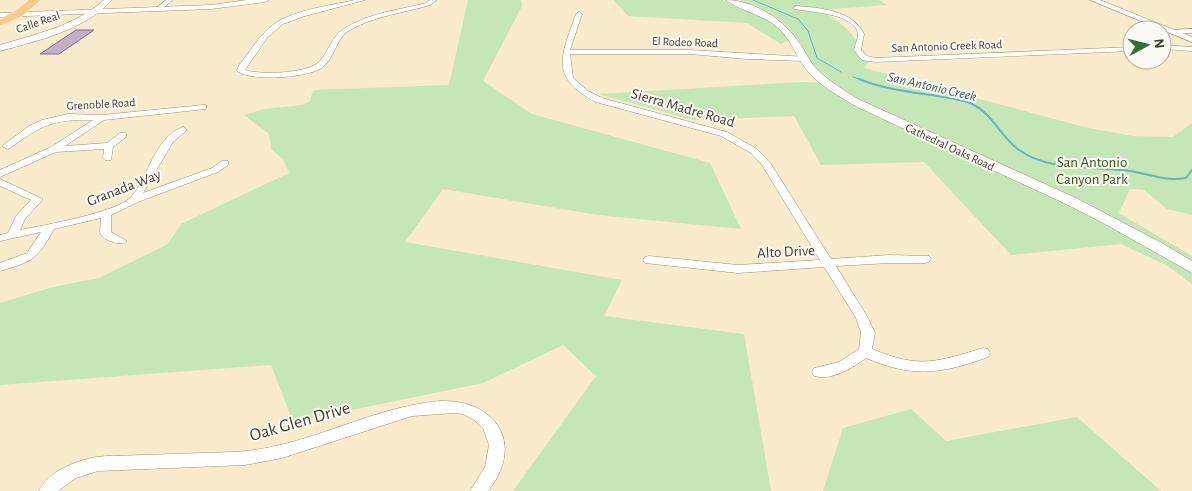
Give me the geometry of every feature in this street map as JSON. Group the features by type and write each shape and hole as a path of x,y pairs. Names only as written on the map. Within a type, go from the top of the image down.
{"highway":[{"path":"0,23 21,12 36,0"}],"main road":[{"path":"160,8 254,0"},
{"path":"0,13 219,6 265,0"},
{"name":"Cathedral Oaks Road","path":"730,0 761,13 775,22 792,38 803,59 827,83 861,105 1110,221 1166,251 1192,268"}],"street":[{"name":"Calle Real","path":"0,48 67,25 96,10 108,0"},
{"path":"160,8 170,0"},
{"path":"323,0 337,6"},
{"path":"362,0 296,17 278,24 242,67 241,71 258,74 297,72 313,69 320,66 338,36 345,30 365,22 428,4 434,0"},
{"path":"1094,0 1142,20"},
{"name":"San Antonio Creek Road","path":"796,8 828,12 857,25 861,34 857,50 865,58 875,60 1122,49"},
{"name":"Sierra Madre Road","path":"579,14 566,52 569,78 577,88 599,100 724,134 748,146 766,164 860,314 868,334 865,352"},
{"path":"1172,32 1192,31"},
{"path":"1172,32 1192,40"},
{"path":"1172,48 1192,49"},
{"name":"El Rodeo Road","path":"566,52 690,52 803,59"},
{"name":"Grenoble Road","path":"7,146 32,128 45,122 68,117 102,118 202,106"},
{"path":"0,174 54,149 102,118"},
{"path":"134,200 169,140 183,130"},
{"path":"54,149 109,146 123,135"},
{"path":"108,158 109,146"},
{"name":"Granada Way","path":"0,238 106,214 134,200 215,170 225,163"},
{"path":"0,182 38,199 20,218 13,234"},
{"path":"106,214 106,234 121,241"},
{"path":"0,267 28,258 36,253 49,228"},
{"name":"Alto Drive","path":"649,260 738,269 889,259 925,259"},
{"path":"819,372 842,367 865,352 888,362 910,368 943,367 983,353"},
{"name":"Oak Glen Drive","path":"47,491 66,475 84,467 98,464 245,458 282,451 412,410 434,407 466,408 484,418 495,435 497,452 494,469 478,491"}],"green space":[{"path":"468,0 521,0 522,6 483,81 532,114 710,163 741,229 598,215 443,189 405,242 622,280 604,316 744,334 771,491 513,491 596,376 563,345 483,383 293,422 271,365 0,385 0,303 53,287 99,278 168,244 181,224 289,173 283,159 271,149 269,134 244,115 264,109 303,105 310,101 313,90 449,85"},
{"path":"613,0 722,0 755,11 792,38 781,44 747,23 628,16"},
{"name":"San Antonio Canyon Park","path":"740,0 879,0 887,5 821,10 849,31 859,43 870,60 864,68 1088,128 1133,136 1173,137 1192,123 1192,215 1167,209 1144,190 1130,189 1119,213 1192,256 1192,284 1166,265 1121,244 1011,255 924,162 821,165 794,116 693,120 598,94 801,82 823,83 806,53 791,32 772,16"},
{"path":"911,409 946,441 1077,417 1161,491 823,491 843,428"}],"building":[{"path":"76,30 94,30 59,54 40,54"}],"waterway":[{"name":"San Antonio Creek","path":"753,0 798,19 808,31 817,58 841,72"},
{"name":"San Antonio Creek","path":"853,77 887,88 970,103 985,113 1012,145 1031,157 1044,162 1073,167 1130,171 1172,179 1186,178 1192,170"}]}
